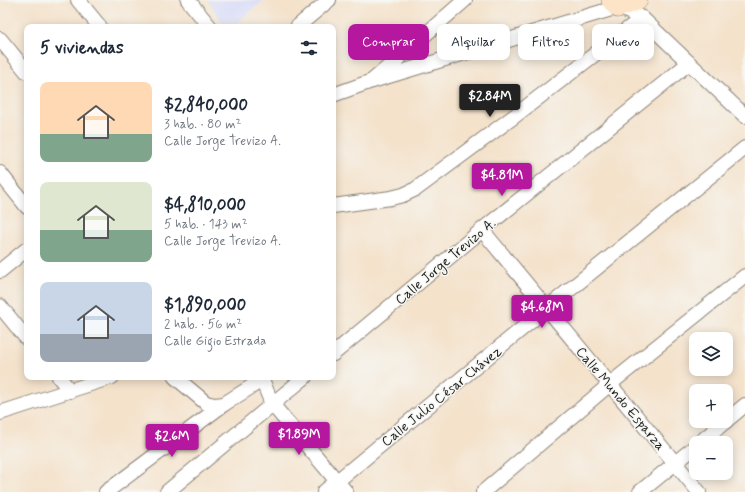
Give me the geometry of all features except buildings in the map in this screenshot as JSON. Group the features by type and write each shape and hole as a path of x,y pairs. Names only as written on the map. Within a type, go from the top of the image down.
{"street":[{"path":"78,0 98,24"},
{"path":"188,0 208,24"},
{"path":"301,24 329,0"},
{"path":"372,81 465,0"},
{"path":"336,94 372,81 631,4"},
{"path":"631,4 689,63 745,116"},
{"path":"336,206 391,198 403,195 416,189 512,118 631,4"},
{"path":"0,39 24,68"},
{"name":"Calle Jorge Trevizo A.","path":"336,352 482,230 689,63"},
{"name":"Calle Julio César Chávez","path":"324,492 547,308 745,148"},
{"path":"0,173 24,203"},
{"name":"Calle Mundo Esparza","path":"482,230 699,492"},
{"path":"0,271 24,251"},
{"path":"483,492 610,384 745,276"},
{"path":"0,306 24,335"},
{"path":"61,380 70,391"},
{"path":"0,413 103,380"},
{"path":"179,380 206,403 215,405 224,404"},
{"path":"106,492 224,404 260,380"},
{"path":"262,380 272,404 346,492"},
{"path":"168,492 301,380"},
{"path":"733,415 745,405"},
{"path":"708,436 717,428"},
{"path":"640,492 689,452"}],"shaded area":[{"path":"208,0 264,0 236,24 223,24"}]}
